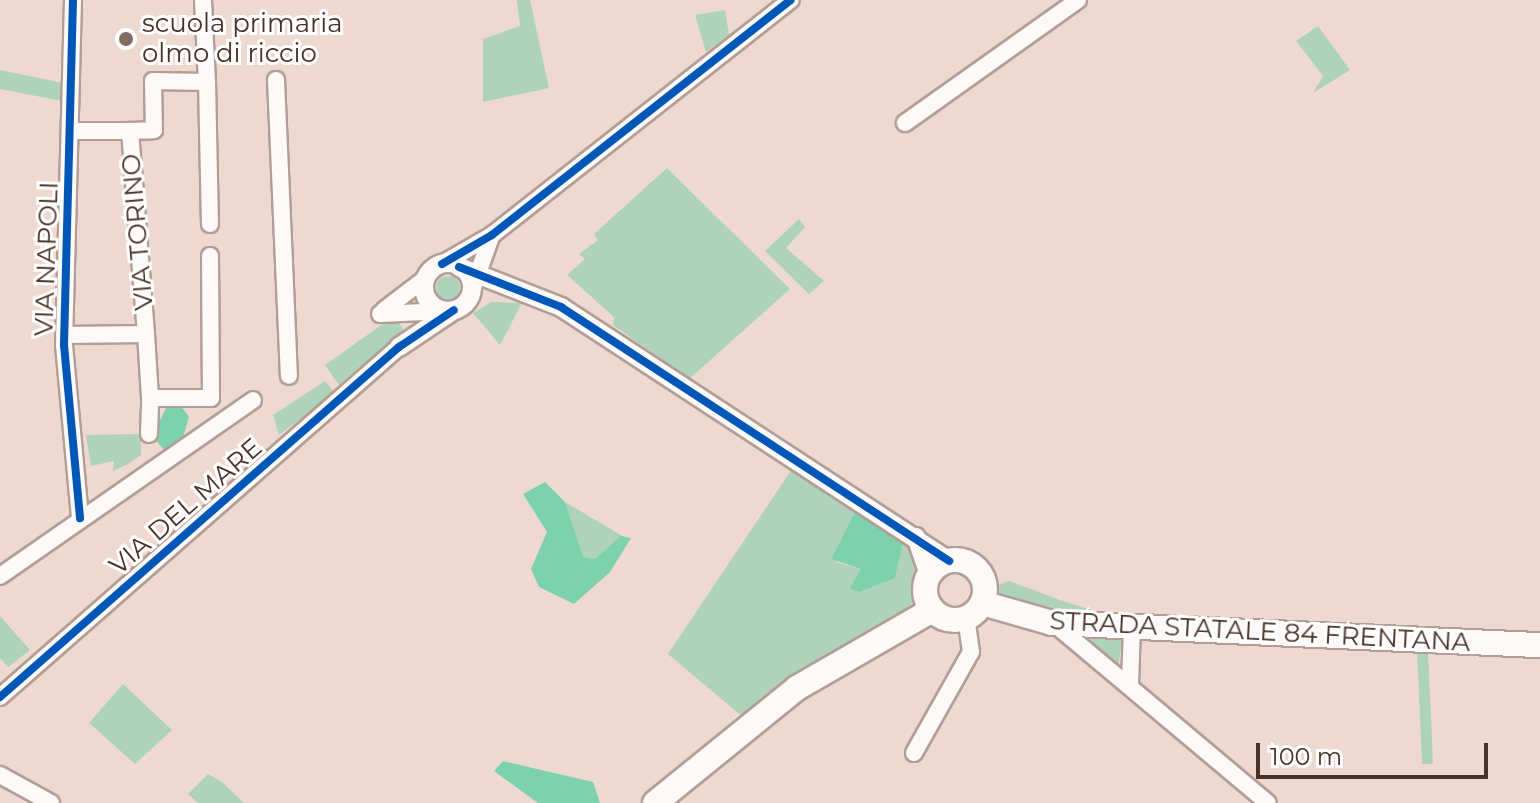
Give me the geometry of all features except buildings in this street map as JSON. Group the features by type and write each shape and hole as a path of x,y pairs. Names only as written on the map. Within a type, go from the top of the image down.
{"main road":[{"path":"655,803 797,688 932,610 925,594 939,568 978,571 974,611"},
{"name":"STRADA STATALE 84 FRENTANA","path":"932,610 974,611 1052,623 1540,645"}],"street":[{"name":"VIA NAPOLI","path":"73,0 64,335 80,518"},
{"path":"203,0 210,224"},
{"path":"399,347 454,309 462,274 492,235 791,0"},
{"path":"905,123 1078,0"},
{"path":"276,80 289,376"},
{"name":"VIA TORINO","path":"70,131 154,130 153,81 207,82"},
{"name":"VIA TORINO","path":"130,131 146,334 149,434"},
{"path":"462,274 492,235"},
{"path":"150,398 211,398 216,390 210,256"},
{"path":"509,290 454,309 380,314 426,278 462,274 561,307 912,532 939,568"},
{"path":"426,278 428,299 454,309"},
{"name":"VIA TORINO","path":"64,335 146,334"},
{"name":"VIA DEL MARE","path":"0,697 399,347"},
{"path":"0,576 253,400"},
{"path":"914,753 971,652 974,611"},
{"path":"1052,623 1130,684 1268,803"},
{"path":"1130,684 1132,626"},
{"path":"0,775 51,803"}],"green space":[{"path":"517,0 530,0 549,88 483,102 483,39 520,26"},
{"path":"725,10 729,35 706,52 695,15"},
{"path":"1318,26 1350,70 1313,93 1323,76 1296,41"},
{"path":"0,70 63,83 62,101 0,89"},
{"path":"667,168 790,289 689,379 613,325 614,317 567,275 585,259 579,254 598,240 594,234"},
{"path":"799,219 805,227 786,248 824,281 809,294 765,251"},
{"path":"448,276 457,279 460,288 457,297 448,300 439,297 436,288 439,279"},
{"path":"491,302 522,303 500,345 473,313"},
{"path":"394,316 404,330 339,385 325,365"},
{"path":"325,381 335,393 279,435 273,415"},
{"path":"167,406 181,406 189,417 181,444 166,452 152,436"},
{"path":"141,434 141,455 128,464 113,471 114,461 91,466 86,435"},
{"path":"792,469 858,507 836,562 861,569 861,577 895,578 904,539 920,571 918,591 908,610 825,656 744,718 668,654"},
{"path":"545,482 565,502 583,557 595,559 621,536 631,538 610,572 574,604 539,587 531,569 547,532 523,494"},
{"path":"565,502 624,537 595,559 582,557"},
{"path":"858,507 904,539 895,578 859,592 850,588 861,569 831,559"},
{"path":"1009,581 1104,614 1019,613 997,603 998,585"},
{"path":"0,616 30,650 8,667 0,658"},
{"path":"1092,637 1123,639 1118,666 1090,643"},
{"path":"1417,650 1428,650 1433,764 1422,764"},
{"path":"123,684 172,730 135,764 89,723"},
{"path":"503,761 593,782 600,803 538,803 494,771"},
{"path":"208,774 222,782 244,803 198,803 188,794"}],"cycle path":[{"path":"73,0 64,345 80,518"},
{"path":"442,264 492,235 791,0"},
{"path":"459,267 561,307 949,561"},
{"path":"0,697 399,347 454,310"}],"place":[{"name":"scuola primaria olmo di riccio","path":"126,39"}]}
